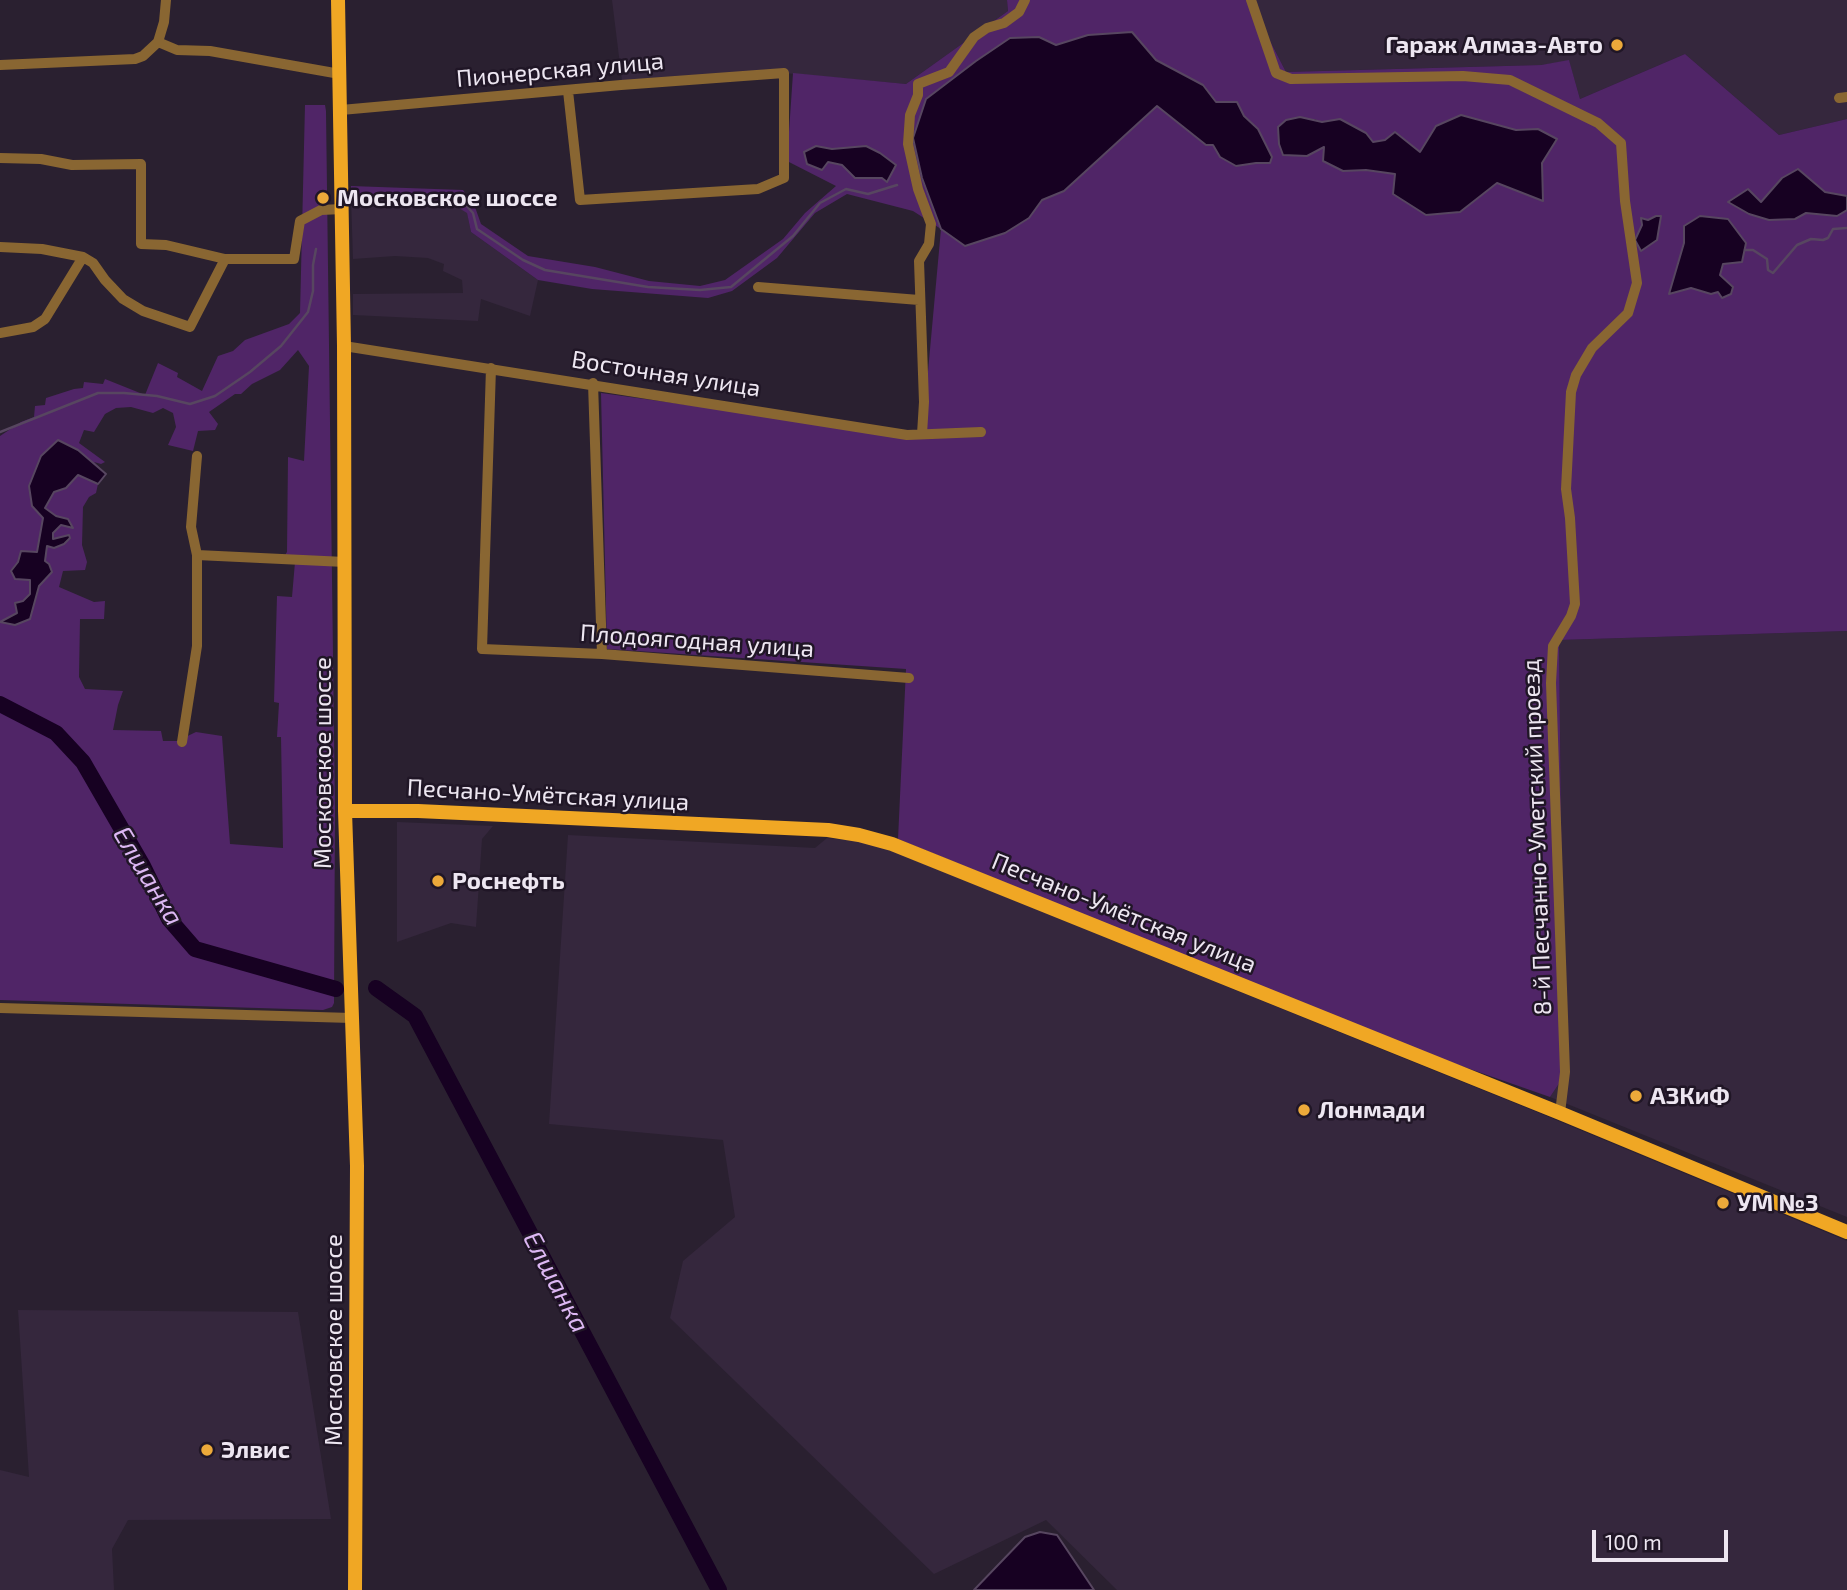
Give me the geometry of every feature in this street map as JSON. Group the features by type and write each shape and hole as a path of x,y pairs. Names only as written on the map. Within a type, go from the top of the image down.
{"main road":[{"name":"Московское шоссе","path":"338,0 344,346 345,811 358,1248 355,1590"},
{"name":"Песчано-Умётская улица","path":"345,811 418,811 828,830 892,844 1560,1113 1847,1232"}],"street":[{"path":"0,65 135,60 144,56 158,42 164,22 166,0"},
{"path":"922,434 924,402 919,261 929,244 931,225 918,189 908,144 910,115 918,95 918,84 949,72 974,37 987,28 1004,23 1018,12 1025,0"},
{"name":"8-й Песчанно-Уметский проезд","path":"1251,0 1276,73 1291,79 1463,76 1510,80 1598,123 1621,143 1625,201 1637,283 1628,313 1592,348 1576,375 1571,392 1566,489 1576,604 1572,616 1553,646 1551,683 1565,1072 1560,1113"},
{"path":"158,42 177,50 210,51 340,74"},
{"name":"Пионерская улица","path":"341,110 568,91 784,73 784,178 758,189 580,200 568,91"},
{"path":"0,158 41,159 72,164 141,164 141,244 166,245 225,259 294,259 300,220 321,209 342,209"},
{"path":"0,247 42,249 83,257 93,263 123,299 142,311 190,327 225,259"},
{"path":"0,333 33,327 45,319 83,257"},
{"path":"758,287 919,300"},
{"name":"Восточная улица","path":"344,346 593,383 907,435 981,432"},
{"name":"Плодоягодная улица","path":"491,368 482,649 602,654 909,678"},
{"path":"593,383 602,654"},
{"path":"182,742 197,646 197,555 191,527 197,456"},
{"path":"197,555 345,562"},
{"path":"0,1008 352,1012"}],"shaded area":[{"path":"612,0 1007,0 1008,11 906,84 784,73 622,81"},
{"path":"1007,0 1249,0 1286,72 1541,65 1569,60 1580,99 1685,54 1779,135 1847,119 1847,196 1825,192 1811,180 1771,191 1761,202 1729,202 1795,219 1806,213 1837,216 1847,210 1847,631 1559,640 1568,1070 1550,1097 1410,1048 898,839 906,669 607,649 601,393 922,437 941,229 913,211 847,194 815,213 777,258 732,291 708,298 592,289 538,280 471,232 467,213 454,205 424,196 351,198 351,186 463,190 475,207 481,224 528,256 595,267 649,281 700,286 725,280 783,239 805,213 836,186 787,161 793,73 906,84 1008,11","holes":["1132,32 1156,60 1203,85 1216,102 1237,102 1244,116 1258,129 1269,163 1236,166 1213,145 1206,145 1157,105 1064,191 1042,200 1029,218 926,99 1010,38 1039,37 1056,45 1088,35","1314,119 1322,122 1340,119 1366,133 1373,142 1385,140 1396,132 1420,153 1427,142 1516,130 1538,129 1557,139 1542,163 1488,188 1366,170 1343,171 1325,147","1684,243 1746,243 1742,262 1724,263 1720,275 1733,286 1711,294 1691,288 1669,293"]},
{"path":"1249,0 1847,0 1847,119 1779,135 1685,54 1580,99 1569,61 1541,65 1286,72"},
{"path":"1132,32 1156,60 1203,85 1216,102 1237,102 1244,116 1258,129 1272,157 1270,163 1236,166 1220,157 1213,145 1206,145 1157,106 1064,191 1042,200 1029,218 1005,233 965,246 941,229 922,178 913,138 926,99 1010,38 1039,37 1056,45 1088,35"},
{"path":"305,105 325,105 335,811 334,1003 332,1007 323,1010 0,1000 0,436 34,417 35,406 45,405 46,398 83,388 84,382 103,384 105,379 145,395 158,363 178,373 177,377 202,391 218,356 233,351 245,340 289,324 300,313","holes":["298,350 309,366 304,461 288,457 287,552 281,561 295,562 292,597 277,596 274,702 279,703 277,737 281,737 283,848 230,844 222,736 196,732 177,741 163,741 161,731 113,730 123,691 85,689 79,677 80,619 104,619 105,601 94,602 59,587 63,571 85,570 87,562 82,545 83,507 89,497 96,493 98,484 106,474 94,462 105,462 79,443 84,430 94,432 105,414 116,408 131,407 153,413 163,408 173,413 176,427 168,445 193,451 198,431 215,430 218,424 209,412 235,394 241,394 252,384 280,370"]},
{"path":"1461,115 1516,130 1538,129 1557,139 1542,163 1543,201 1497,183 1460,212 1426,215 1393,194 1395,174 1366,170 1343,171 1323,161 1324,147 1307,156 1283,155 1279,144 1278,127 1286,120 1300,117 1322,122 1340,119 1366,133 1373,142 1385,140 1395,132 1420,152 1436,126"},
{"path":"816,146 832,149 866,146 896,165 887,182 882,178 855,178 842,165 828,162 822,170 807,164 804,152"},
{"path":"1798,169 1825,192 1847,196 1847,210 1837,216 1806,213 1795,219 1769,220 1749,214 1728,202 1748,189 1761,202 1782,178"},
{"path":"424,196 467,212 471,232 538,280 530,316 481,299 478,321 353,315 353,294 463,293 462,280 443,271 444,264 428,258 395,256 353,259 351,198"},
{"path":"1661,216 1657,240 1641,251 1635,240 1642,225 1641,218 1648,220"},
{"path":"1700,216 1728,219 1746,243 1742,262 1723,264 1720,275 1733,287 1731,294 1722,298 1718,292 1711,294 1691,288 1669,294 1684,243 1684,226"},
{"path":"58,440 78,450 106,474 98,484 78,475 66,488 54,492 45,508 56,516 68,519 73,528 61,525 53,533 53,539 69,535 70,538 54,548 47,546 45,561 52,572 39,586 30,619 15,625 0,622 17,613 15,603 23,601 30,594 30,580 15,579 11,571 18,562 21,551 37,552 43,518 32,506 29,486 41,456"},
{"path":"1847,631 1847,1217 1550,1097 1568,1070 1559,640"},
{"name":"Роснефть","path":"397,822 493,826 482,839 476,927 451,923 397,942"},
{"path":"568,835 815,848 827,838 859,841 882,847 1544,1115 1847,1241 1847,1590 1117,1590 1046,1520 934,1574 670,1318 683,1261 735,1217 723,1140 549,1124"},
{"path":"18,1310 298,1312 331,1519 128,1520 112,1549 114,1590 0,1590 0,1470 29,1477"},
{"path":"1040,1532 1057,1535 1094,1590 974,1590 1025,1537"}],"waterway":[{"path":"380,195 423,194 449,197 463,202 473,213 477,229 523,260 545,270 648,287 700,290 731,287 793,236 820,203 846,189 868,194 897,185"},
{"path":"1745,250 1753,250 1767,259 1768,270 1773,273 1797,245 1811,239 1823,240 1828,238 1833,229 1847,228"},
{"path":"0,432 98,393 157,396 190,404 215,396 281,346 308,312 313,291 316,249"},
{"name":"Елшанка","path":"0,704 56,733 83,762 143,866 169,919 195,949 336,989"},
{"name":"Елшанка","path":"376,988 415,1016 719,1590"}],"place":[{"name":"Гараж Алмаз-Авто","path":"1617,45"},
{"name":"Московское шоссе","path":"323,198"},
{"name":"Роснефть","path":"438,881"},
{"name":"АЗКиФ","path":"1636,1096"},
{"name":"Лонмади","path":"1304,1110"},
{"name":"УМ №3","path":"1723,1203"},
{"name":"Элвис","path":"207,1450"}]}
